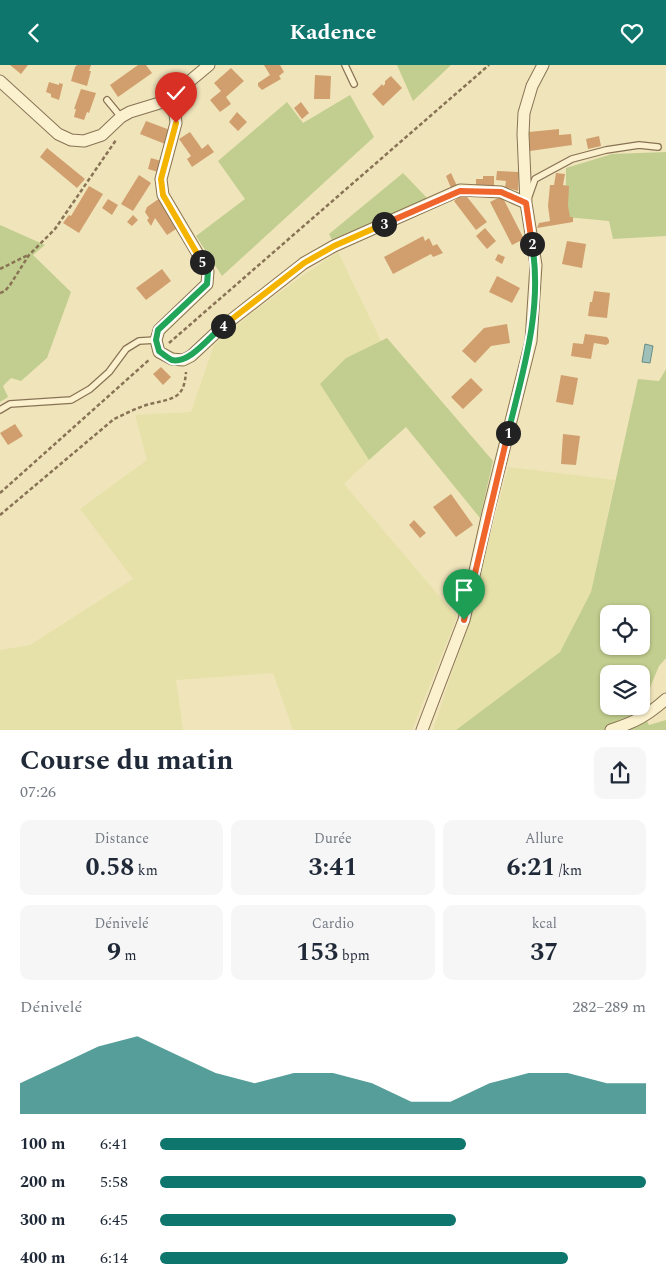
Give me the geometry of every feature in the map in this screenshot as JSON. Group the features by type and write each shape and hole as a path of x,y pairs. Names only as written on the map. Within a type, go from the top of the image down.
{"street":[{"path":"0,81 58,134 71,140 84,141 102,135 121,117 130,112 166,101 209,65"},
{"path":"422,730 464,620 530,341 536,265 526,203 523,134 524,113 532,85 543,65"},
{"path":"166,101 175,114 176,123 161,179 163,195 208,271 207,284 158,330 157,346 172,359 183,360 187,358 220,328 304,263 334,246 460,191 501,192 526,203"},
{"path":"611,730 649,714 666,699"}],"lane":[{"path":"345,65 354,84"},
{"path":"107,101 121,117"},
{"path":"526,203 535,179 572,159 606,150 640,145 658,147"},
{"path":"0,411 10,403 72,400 90,389 109,372 126,349 139,341 157,346"}],"path":[{"path":"0,493 157,346 489,65"},
{"path":"0,293 5,291 10,285 29,255 55,229 116,139"},
{"path":"0,269 29,255"},
{"path":"0,515 114,419 127,412 174,397 181,391 185,381 187,358"}],"shaded area":[{"path":"338,252 381,341 346,358 320,384 369,460 344,484 457,617 412,730 293,730 273,673 176,680 183,730 0,730 0,650 30,645 133,579 80,509 147,460 135,415 191,412 214,345 248,316"},
{"path":"508,467 615,480 591,592 560,652 456,730 433,730 466,629"}],"green space":[{"path":"397,65 451,65 413,101"},
{"path":"350,95 374,137 222,276 196,236 245,199 218,161 287,102 303,123"},
{"path":"666,152 666,236 613,239 609,221 566,217 566,168 612,154"},
{"path":"403,173 428,199 332,240 329,234"},
{"path":"0,225 45,245 33,255 71,292 47,358 21,381 11,378 3,386 8,397 0,402"},
{"path":"387,338 493,461 480,518 406,427 369,460 320,384 346,358"},
{"path":"666,369 666,658 659,666 650,688 650,665 600,665 600,715 644,715 649,725 666,720 666,730 456,730 560,652 591,592 638,379 659,381"}],"water":[{"path":"645,344 653,346 650,363 642,362"}],"building":[{"path":"10,65 28,65 21,74"},
{"path":"77,65 91,65 87,86 71,81"},
{"path":"138,65 146,65 152,73 118,97 110,85"},
{"path":"264,65 280,65 284,72 279,76 281,79 262,90 258,83 270,75"},
{"path":"231,68 244,81 226,97 231,104 220,112 210,100 221,91 214,83"},
{"path":"315,75 331,76 330,99 314,99"},
{"path":"391,76 402,88 383,106 372,94 382,84 383,86 385,81"},
{"path":"49,82 59,85 59,83 63,84 59,100 51,97 51,94 46,92"},
{"path":"81,89 96,93 89,113 87,112 84,120 74,117 76,109 74,109"},
{"path":"301,102 309,113 302,119 294,108"},
{"path":"237,112 247,122 238,131 229,122"},
{"path":"146,121 170,130 165,144 140,134"},
{"path":"559,129 559,135 571,134 572,145 530,151 529,132"},
{"path":"190,132 202,149 208,144 214,152 192,167 187,159 191,156 179,139"},
{"path":"599,136 601,146 588,149 586,139"},
{"path":"47,148 85,179 77,188 40,157"},
{"path":"151,158 161,161 158,172 148,169"},
{"path":"497,171 519,172 518,191 505,187 506,181 496,180"},
{"path":"451,173 457,186 451,188 446,176"},
{"path":"556,173 565,174 563,185 569,186 568,206 573,222 537,228 539,223 550,221 548,206 550,185 554,185"},
{"path":"139,175 151,183 133,211 121,204"},
{"path":"483,176 494,176 494,186 476,187 476,179 483,179"},
{"path":"89,186 103,194 79,233 63,223 69,215 71,216"},
{"path":"464,193 487,222 476,230 454,201"},
{"path":"502,196 524,239 512,245 490,202"},
{"path":"160,198 179,227 167,235 155,218 151,226 145,212 147,207"},
{"path":"108,199 118,205 112,215 102,208"},
{"path":"133,215 138,220 132,226 127,222"},
{"path":"485,228 496,241 487,249 476,236"},
{"path":"423,236 425,241 429,238 433,246 437,244 443,253 433,257 431,254 393,274 384,257"},
{"path":"567,241 586,244 582,268 562,264"},
{"path":"498,254 505,257 502,264 495,260"},
{"path":"162,269 171,281 146,300 136,288"},
{"path":"497,276 520,288 512,303 489,292"},
{"path":"594,291 610,293 607,318 588,316"},
{"path":"507,324 510,343 491,346 475,363 462,351 484,328"},
{"path":"585,334 607,337 609,343 606,345 594,343 591,359 571,356 573,343 583,344"},
{"path":"161,367 171,377 163,385 153,374"},
{"path":"561,375 578,378 573,405 556,402"},
{"path":"471,378 483,390 463,409 451,397"},
{"path":"15,424 23,436 8,445 0,433"},
{"path":"563,434 580,436 576,465 561,464"},
{"path":"451,494 473,525 456,537 433,507"},
{"path":"414,520 426,533 420,538 409,525"}],"route":[{"path":"176,123 161,179 163,195 208,271 207,284 158,330 156,340 159,351 172,359 183,360 191,356 220,328 304,263 334,246 460,191 501,192 526,203 536,265 530,341 464,620"}]}
